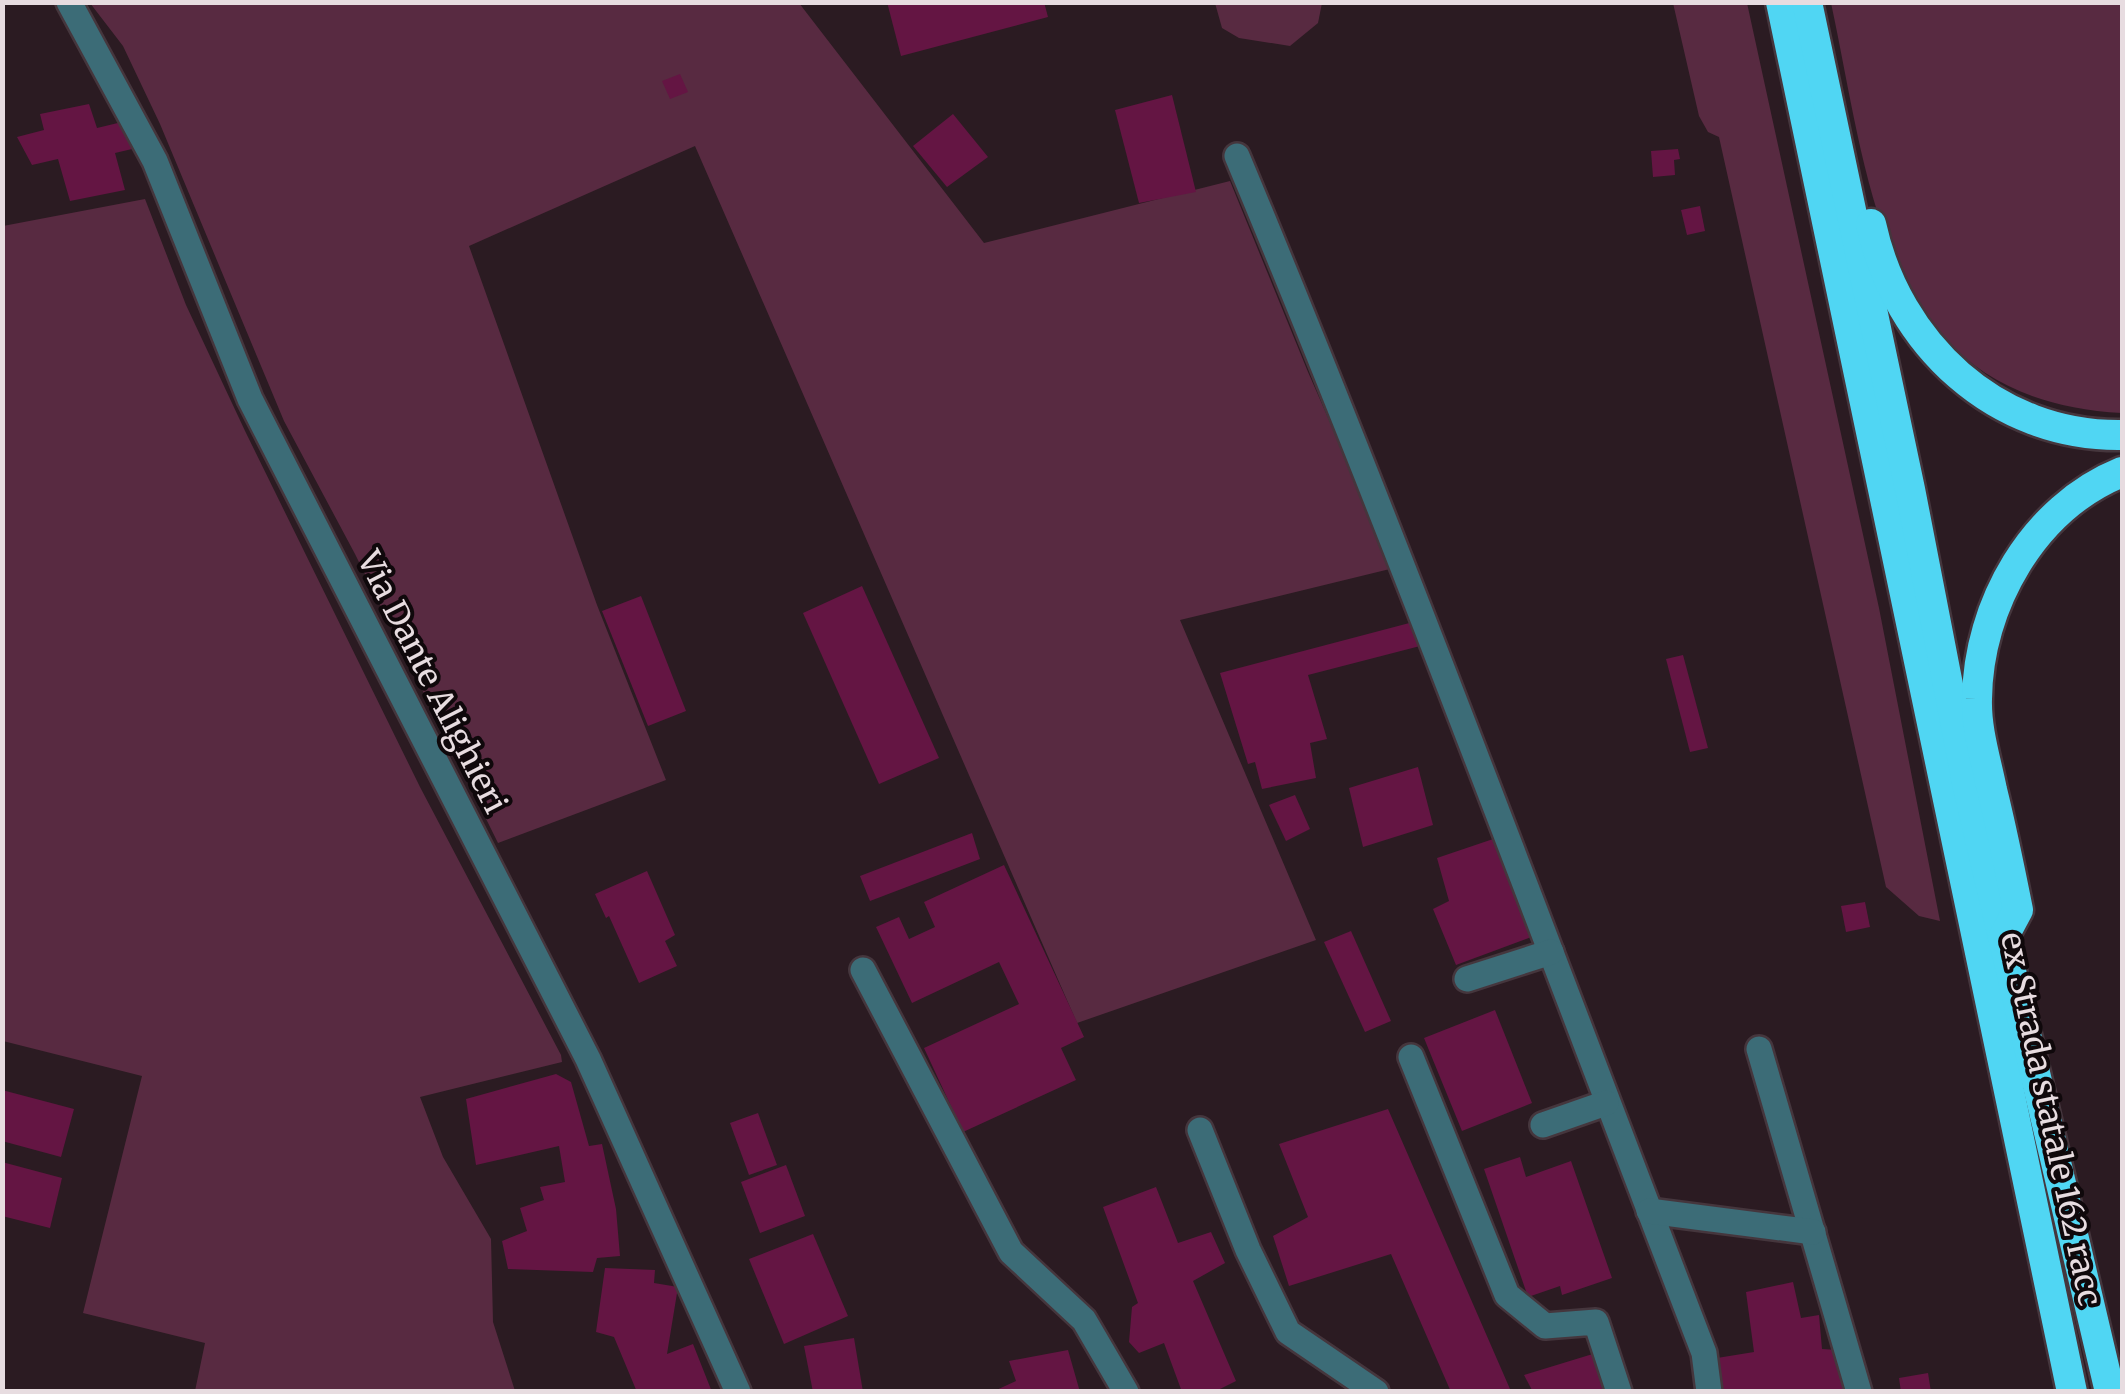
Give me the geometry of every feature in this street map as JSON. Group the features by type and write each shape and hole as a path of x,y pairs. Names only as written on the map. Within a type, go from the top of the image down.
{"highway":[{"name":"ex Strada statale 162 racc","path":"1781,2 2072,1392"},
{"name":"ex Strada statale 162 racc","path":"1811,2 1968,788 2110,1392"},
{"path":"1811,2 1844,96 1876,248 1912,325 1939,359 2011,411 2054,427 2103,436 2122,435"},
{"path":"2003,938 2018,910 1983,748 1976,702 1980,662 2000,594 2041,529 2075,499 2122,472"}],"street":[{"name":"Via Dante Alighieri","path":"70,2 156,160 250,398 588,1059 738,1392"},
{"path":"1237,156 1344,413 1551,952 1704,1353 1709,1392"},
{"path":"1468,980 1551,952"},
{"path":"862,970 1011,1252 1084,1320 1126,1392"},
{"path":"1760,1049 1859,1392"},
{"path":"1412,1056 1506,1295 1545,1326 1596,1322 1619,1392"},
{"path":"1542,1124 1606,1103"},
{"path":"1200,1130 1248,1250 1288,1332 1376,1392"},
{"path":"1649,1211 1812,1232"}],"shaded area":[{"path":"1215,2 1322,3 1318,23 1290,46 1239,38 1222,28"},
{"path":"90,3 799,3 984,243 1230,181 1394,568 1180,620 1316,940 1077,1023 695,146 469,246 597,605 666,780 498,843 355,554 284,421 160,124 123,46"},
{"path":"1673,3 1747,3 1879,608 1940,921 1919,916 1886,887 1719,137 1708,132 1699,116"},
{"path":"1831,3 2122,3 2122,413 2042,399 1980,370 1935,327 1901,273 1877,211 1859,144"},
{"path":"145,199 186,305 246,433 420,787 561,1055 562,1062 420,1097 443,1157 491,1239 493,1322 515,1391 195,1391 205,1343 83,1313 142,1076 3,1041 3,226"}],"building":[{"path":"887,2 1044,2 1048,17 901,56"},
{"path":"680,74 688,92 670,99 662,81"},
{"path":"1172,95 1196,192 1139,203 1115,110"},
{"path":"89,104 97,128 122,122 132,149 115,153 125,190 70,201 58,159 32,165 17,137 44,130 40,114"},
{"path":"953,114 988,157 947,187 913,146"},
{"path":"1678,149 1680,159 1674,160 1675,175 1653,177 1651,151"},
{"path":"1700,206 1705,231 1687,235 1681,210"},
{"path":"862,586 939,758 879,784 803,613"},
{"path":"641,596 686,711 648,726 602,611"},
{"path":"1417,621 1424,645 1308,675 1327,739 1310,743 1316,778 1262,789 1255,762 1248,764 1220,673"},
{"path":"1683,655 1708,748 1690,752 1666,659"},
{"path":"1418,767 1433,825 1363,847 1349,788"},
{"path":"1295,795 1310,829 1286,841 1269,805"},
{"path":"972,833 980,859 870,901 860,876"},
{"path":"1502,836 1542,933 1456,965 1433,909 1449,901 1437,858"},
{"path":"1004,865 1084,1037 1061,1048 1076,1080 963,1132 924,1048 1019,1004 999,962 912,1003 876,927 899,917 909,939 935,927 924,902"},
{"path":"647,871 675,935 665,941 677,966 639,983 595,894"},
{"path":"1865,902 1870,927 1846,932 1841,906"},
{"path":"1351,931 1391,1021 1365,1032 1324,942"},
{"path":"1495,1010 1532,1103 1462,1131 1424,1038"},
{"path":"556,1074 571,1082 589,1146 602,1144 616,1209 620,1256 597,1258 593,1272 508,1269 502,1241 527,1231 520,1208 544,1200 540,1187 565,1182 559,1146 476,1165 466,1099"},
{"path":"2,1090 74,1109 61,1157 2,1141"},
{"path":"1388,1109 1510,1389 1451,1392 1391,1254 1289,1286 1273,1236 1308,1217 1279,1144"},
{"path":"758,1113 777,1165 749,1175 730,1123"},
{"path":"1520,1157 1526,1177 1571,1161 1612,1278 1562,1295 1560,1286 1528,1297 1484,1169"},
{"path":"2,1162 62,1178 50,1228 2,1216"},
{"path":"786,1165 805,1216 760,1233 741,1182"},
{"path":"1156,1187 1178,1243 1211,1232 1225,1263 1193,1281 1236,1381 1214,1392 1182,1392 1164,1343 1139,1353 1129,1342 1132,1307 1138,1303 1103,1207"},
{"path":"813,1234 848,1316 784,1344 749,1259"},
{"path":"605,1268 655,1270 654,1283 678,1287 667,1354 693,1344 712,1392 637,1392 614,1337 596,1332"},
{"path":"1793,1282 1801,1318 1819,1315 1822,1349 1838,1350 1849,1392 1722,1392 1717,1358 1754,1352 1746,1292"},
{"path":"854,1338 863,1392 813,1392 804,1346"},
{"path":"1068,1350 1080,1392 992,1392 1016,1381 1009,1361"},
{"path":"1596,1353 1612,1392 1533,1392 1524,1375"},
{"path":"1928,1373 1931,1392 1901,1392 1899,1378"}]}
